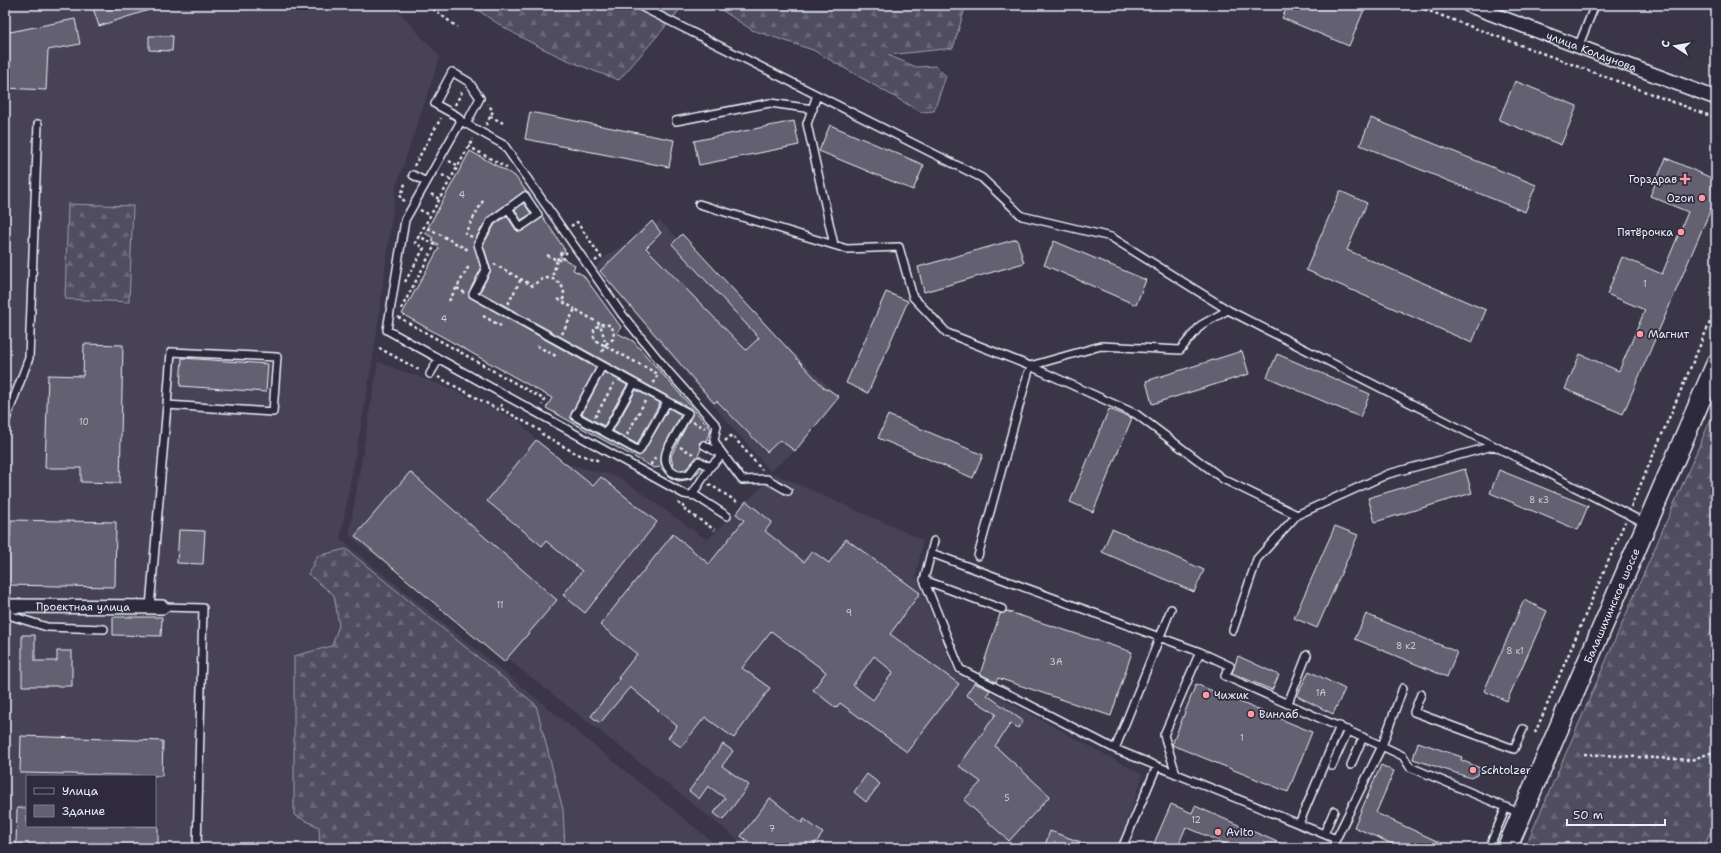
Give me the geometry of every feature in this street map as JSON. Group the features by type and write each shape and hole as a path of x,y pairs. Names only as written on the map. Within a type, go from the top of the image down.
{"main road":[{"name":"Балашихинское шоссе","path":"1507,848 1514,811 1647,524 1716,364"}],"street":[{"name":"улица Колдунова","path":"1468,5 1716,98"},
{"name":"Проектная улица","path":"5,606 156,607"}],"lane":[{"path":"1578,46 1595,5"},
{"path":"642,7 982,178 1022,216 1111,238 1228,310 1647,524"},
{"path":"727,516 690,498 387,330 405,220 461,123 480,98 468,81 452,72 435,104 451,113 461,123 482,132 504,145 620,313 667,370 717,426 714,440 722,455 742,480 767,480 788,491"},
{"path":"817,95 807,124 834,245"},
{"path":"676,121 770,103 813,109"},
{"path":"5,422 29,358 38,124"},
{"path":"413,172 426,182"},
{"path":"508,208 520,227 538,215 525,196 508,208 491,221 478,244 486,270 473,294 688,413 667,450 665,461 666,466 679,475 689,474 699,461 710,467"},
{"path":"699,204 847,249 899,246 913,297 947,333 1030,366 1136,414 1224,479 1296,515"},
{"path":"1030,366 1101,346 1180,350 1201,325 1228,310"},
{"path":"167,405 273,412 276,357 170,352 167,405 156,607 203,608 197,848"},
{"path":"430,374 439,359"},
{"path":"599,364 574,416 639,452 667,402"},
{"path":"978,556 1030,366"},
{"path":"606,433 634,383"},
{"path":"1233,630 1257,559 1296,515 1388,474 1493,446"},
{"path":"701,447 722,455"},
{"path":"690,498 710,467 722,455"},
{"path":"934,541 924,580 960,669 1115,749 1336,839"},
{"path":"931,553 1200,652 1230,666 1225,676 1340,726 1404,756 1410,767 1514,811 1489,848"},
{"path":"924,580 1002,609"},
{"path":"1115,749 1172,609"},
{"path":"5,614 47,627 104,629"},
{"path":"1176,774 1164,735 1200,652"},
{"path":"1288,703 1307,656"},
{"path":"1332,848 1382,746 1403,688"},
{"path":"1421,694 1414,712 1514,749 1523,729"},
{"path":"1299,824 1340,726"},
{"path":"1332,766 1348,730"},
{"path":"1351,765 1363,737"},
{"path":"1122,848 1156,766"},
{"path":"1324,834 1334,811"}],"path":[{"path":"428,5 457,27"},
{"path":"1413,5 1716,118"},
{"path":"413,172 443,114 448,117 468,81"},
{"path":"404,285 424,248 415,243 472,138 477,141 494,111 480,98"},
{"path":"490,116 503,123"},
{"path":"461,123 470,142"},
{"path":"468,146 508,168"},
{"path":"480,241 466,233 484,199"},
{"path":"428,228 533,286 542,279 552,278 561,284 564,290 563,302"},
{"path":"397,317 436,245 419,236"},
{"path":"568,248 572,254"},
{"path":"552,278 557,259 563,249"},
{"path":"547,255 562,261 565,255"},
{"path":"449,301 469,266"},
{"path":"504,311 521,279"},
{"path":"558,299 600,324 610,325 614,332 613,339 606,345 599,364"},
{"path":"397,317 400,304"},
{"path":"558,342 575,309"},
{"path":"483,316 501,326"},
{"path":"397,317 545,400 541,407"},
{"path":"600,324 596,326 593,334 598,342 658,374 623,442"},
{"path":"600,324 606,345"},
{"path":"537,346 556,356"},
{"path":"590,424 618,375"},
{"path":"654,382 660,386"},
{"path":"514,383 500,408 577,454 605,463"},
{"path":"685,418 707,430"},
{"path":"723,443 732,435 767,476"},
{"path":"677,446 694,455 701,447"},
{"path":"645,461 651,464 658,452"},
{"path":"707,482 739,503"},
{"path":"683,506 690,498"},
{"path":"677,502 683,506 682,508 714,530"},
{"path":"1584,754 1691,760 1716,751"}],"shaded area":[{"path":"5,5 393,5 440,57 396,187 373,359 340,539 720,848 5,848"},
{"path":"660,221 839,397 796,450 770,471 595,268 606,256"},
{"path":"378,362 454,390 519,421 536,440 566,464 619,477 707,540 775,474 923,540 916,575 955,673 1143,775 1118,848 749,848 349,535"}],"green space":[{"path":"471,5 684,5 619,80 542,48 505,28"},
{"path":"714,5 966,5 953,48 888,55 916,67 935,66 946,76 934,111 921,112 813,50 752,30"},
{"path":"68,204 133,206 129,302 65,299"},
{"path":"1716,407 1716,822 1703,848 1577,848 1527,843"},
{"path":"346,549 536,705 563,810 565,848 320,848 319,827 294,815 294,656 332,646 339,625 334,595 308,574 317,556"}],"building":[{"path":"92,5 157,5 158,7 99,26"},
{"path":"1288,5 1366,5 1349,46 1282,18"},
{"path":"75,19 80,44 48,50 46,90 5,88 5,33"},
{"path":"149,36 173,36 172,51 149,50"},
{"path":"1515,81 1577,106 1561,145 1499,120"},
{"path":"530,112 674,140 669,167 525,139"},
{"path":"1371,118 1536,185 1525,212 1360,145"},
{"path":"794,121 799,145 699,165 694,141"},
{"path":"830,125 924,165 913,190 819,151"},
{"path":"470,151 515,176 526,191 488,217 474,242 481,269 469,292 469,297 596,368 571,414 573,420 639,456 643,453 669,408 681,415 663,448 661,462 666,474 660,467 654,468 546,408 552,398 402,314 439,248 437,246 438,244 432,241 433,238 425,233"},
{"path":"1666,158 1716,180 1716,197 1623,414 1565,389 1580,354 1619,371 1645,310 1607,294 1622,257 1662,274 1688,212 1650,196"},
{"path":"1340,191 1367,203 1347,250 1486,310 1472,343 1306,270"},
{"path":"524,203 531,214 521,220 515,210"},
{"path":"507,216 516,230 520,232 543,217 565,250 560,257 575,265 573,270 583,275 621,327 617,333 633,341 711,429 706,441 699,443 701,449 698,456 686,469 679,470 673,466 671,456 692,415 691,409 480,292 491,270 483,245 495,224"},
{"path":"652,221 661,233 646,248 746,350 759,338 672,244 682,234 826,390 828,389 839,397 795,451 780,440 767,452 717,401 714,403 600,271"},
{"path":"1017,239 1024,263 924,292 918,267"},
{"path":"1054,241 1146,280 1136,305 1044,265"},
{"path":"886,292 908,301 868,393 846,383"},
{"path":"84,344 123,345 120,483 81,482 81,468 45,468 48,375 83,376"},
{"path":"1242,351 1249,374 1152,404 1146,381"},
{"path":"1277,354 1370,394 1360,417 1267,377"},
{"path":"182,358 268,364 266,392 180,386"},
{"path":"604,372 627,385 604,426 582,414"},
{"path":"636,390 660,403 637,444 613,431"},
{"path":"1109,409 1132,418 1093,512 1070,502"},
{"path":"888,415 983,455 973,478 878,438"},
{"path":"536,440 593,486 601,477 657,522 585,613 563,595 582,571 546,541 542,546 487,501"},
{"path":"701,469 692,479 679,481 673,479 666,474 677,480 690,479"},
{"path":"1465,469 1472,493 1375,522 1368,498"},
{"path":"1499,470 1588,506 1578,530 1490,493"},
{"path":"410,472 557,600 504,662 355,536"},
{"path":"746,501 772,522 765,531 804,562 812,551 829,563 846,539 920,593 890,634 959,684 907,752 840,703 836,708 813,690 826,672 771,631 742,668 770,688 734,738 705,717 681,747 668,738 677,726 630,687 600,723 591,716 620,679 618,678 637,654 600,625 673,534 709,564 744,520 736,514","holes":["874,656 893,672 873,700 853,685"]},
{"path":"11,520 116,522 115,587 5,585 5,537 10,537"},
{"path":"1335,526 1358,535 1317,628 1294,618"},
{"path":"1112,529 1204,570 1194,592 1102,552"},
{"path":"179,530 205,531 203,564 177,563"},
{"path":"1524,600 1547,611 1507,701 1484,691"},
{"path":"1006,611 1132,652 1111,716 998,678 996,682 980,674 1000,614"},
{"path":"1366,614 1457,652 1447,677 1355,639"},
{"path":"113,617 162,617 161,636 113,635"},
{"path":"22,635 35,635 35,661 57,661 57,651 72,651 72,686 22,686"},
{"path":"1238,656 1279,675 1272,690 1232,673"},
{"path":"1309,671 1345,689 1333,714 1297,696"},
{"path":"974,683 990,690 987,695 1023,721 1018,728 1011,723 995,746 1050,796 1009,841 964,800 981,782 959,766 996,714 966,695"},
{"path":"1196,684 1312,732 1288,792 1172,745"},
{"path":"21,736 163,741 162,776 20,773"},
{"path":"1418,742 1462,757 1461,760 1480,768 1478,775 1471,778 1413,759"},
{"path":"723,744 733,751 722,766 749,785 723,820 714,813 725,798 708,786 699,799 689,791"},
{"path":"1381,765 1394,771 1376,813 1452,848 1401,848 1354,827"},
{"path":"867,774 880,784 866,802 854,792"},
{"path":"770,798 802,823 804,819 823,833 812,848 757,848 741,836"},
{"path":"1171,804 1192,813 1195,806 1291,848 1235,848 1186,827 1177,848 1152,848"},
{"path":"17,808 26,808 26,827 158,826 158,848 16,845"},
{"path":"1050,831 1094,847 1044,848"}],"place":[{"name":"Горздрав","path":"1685,179"},
{"name":"Ozon","path":"1702,198"},
{"name":"Пятёрочка","path":"1681,232"},
{"name":"Магнит","path":"1640,334"},
{"name":"Чижик","path":"1206,695"},
{"name":"Винлаб","path":"1251,714"},
{"name":"Schtolzer","path":"1473,770"},
{"name":"Avito","path":"1218,832"}]}
